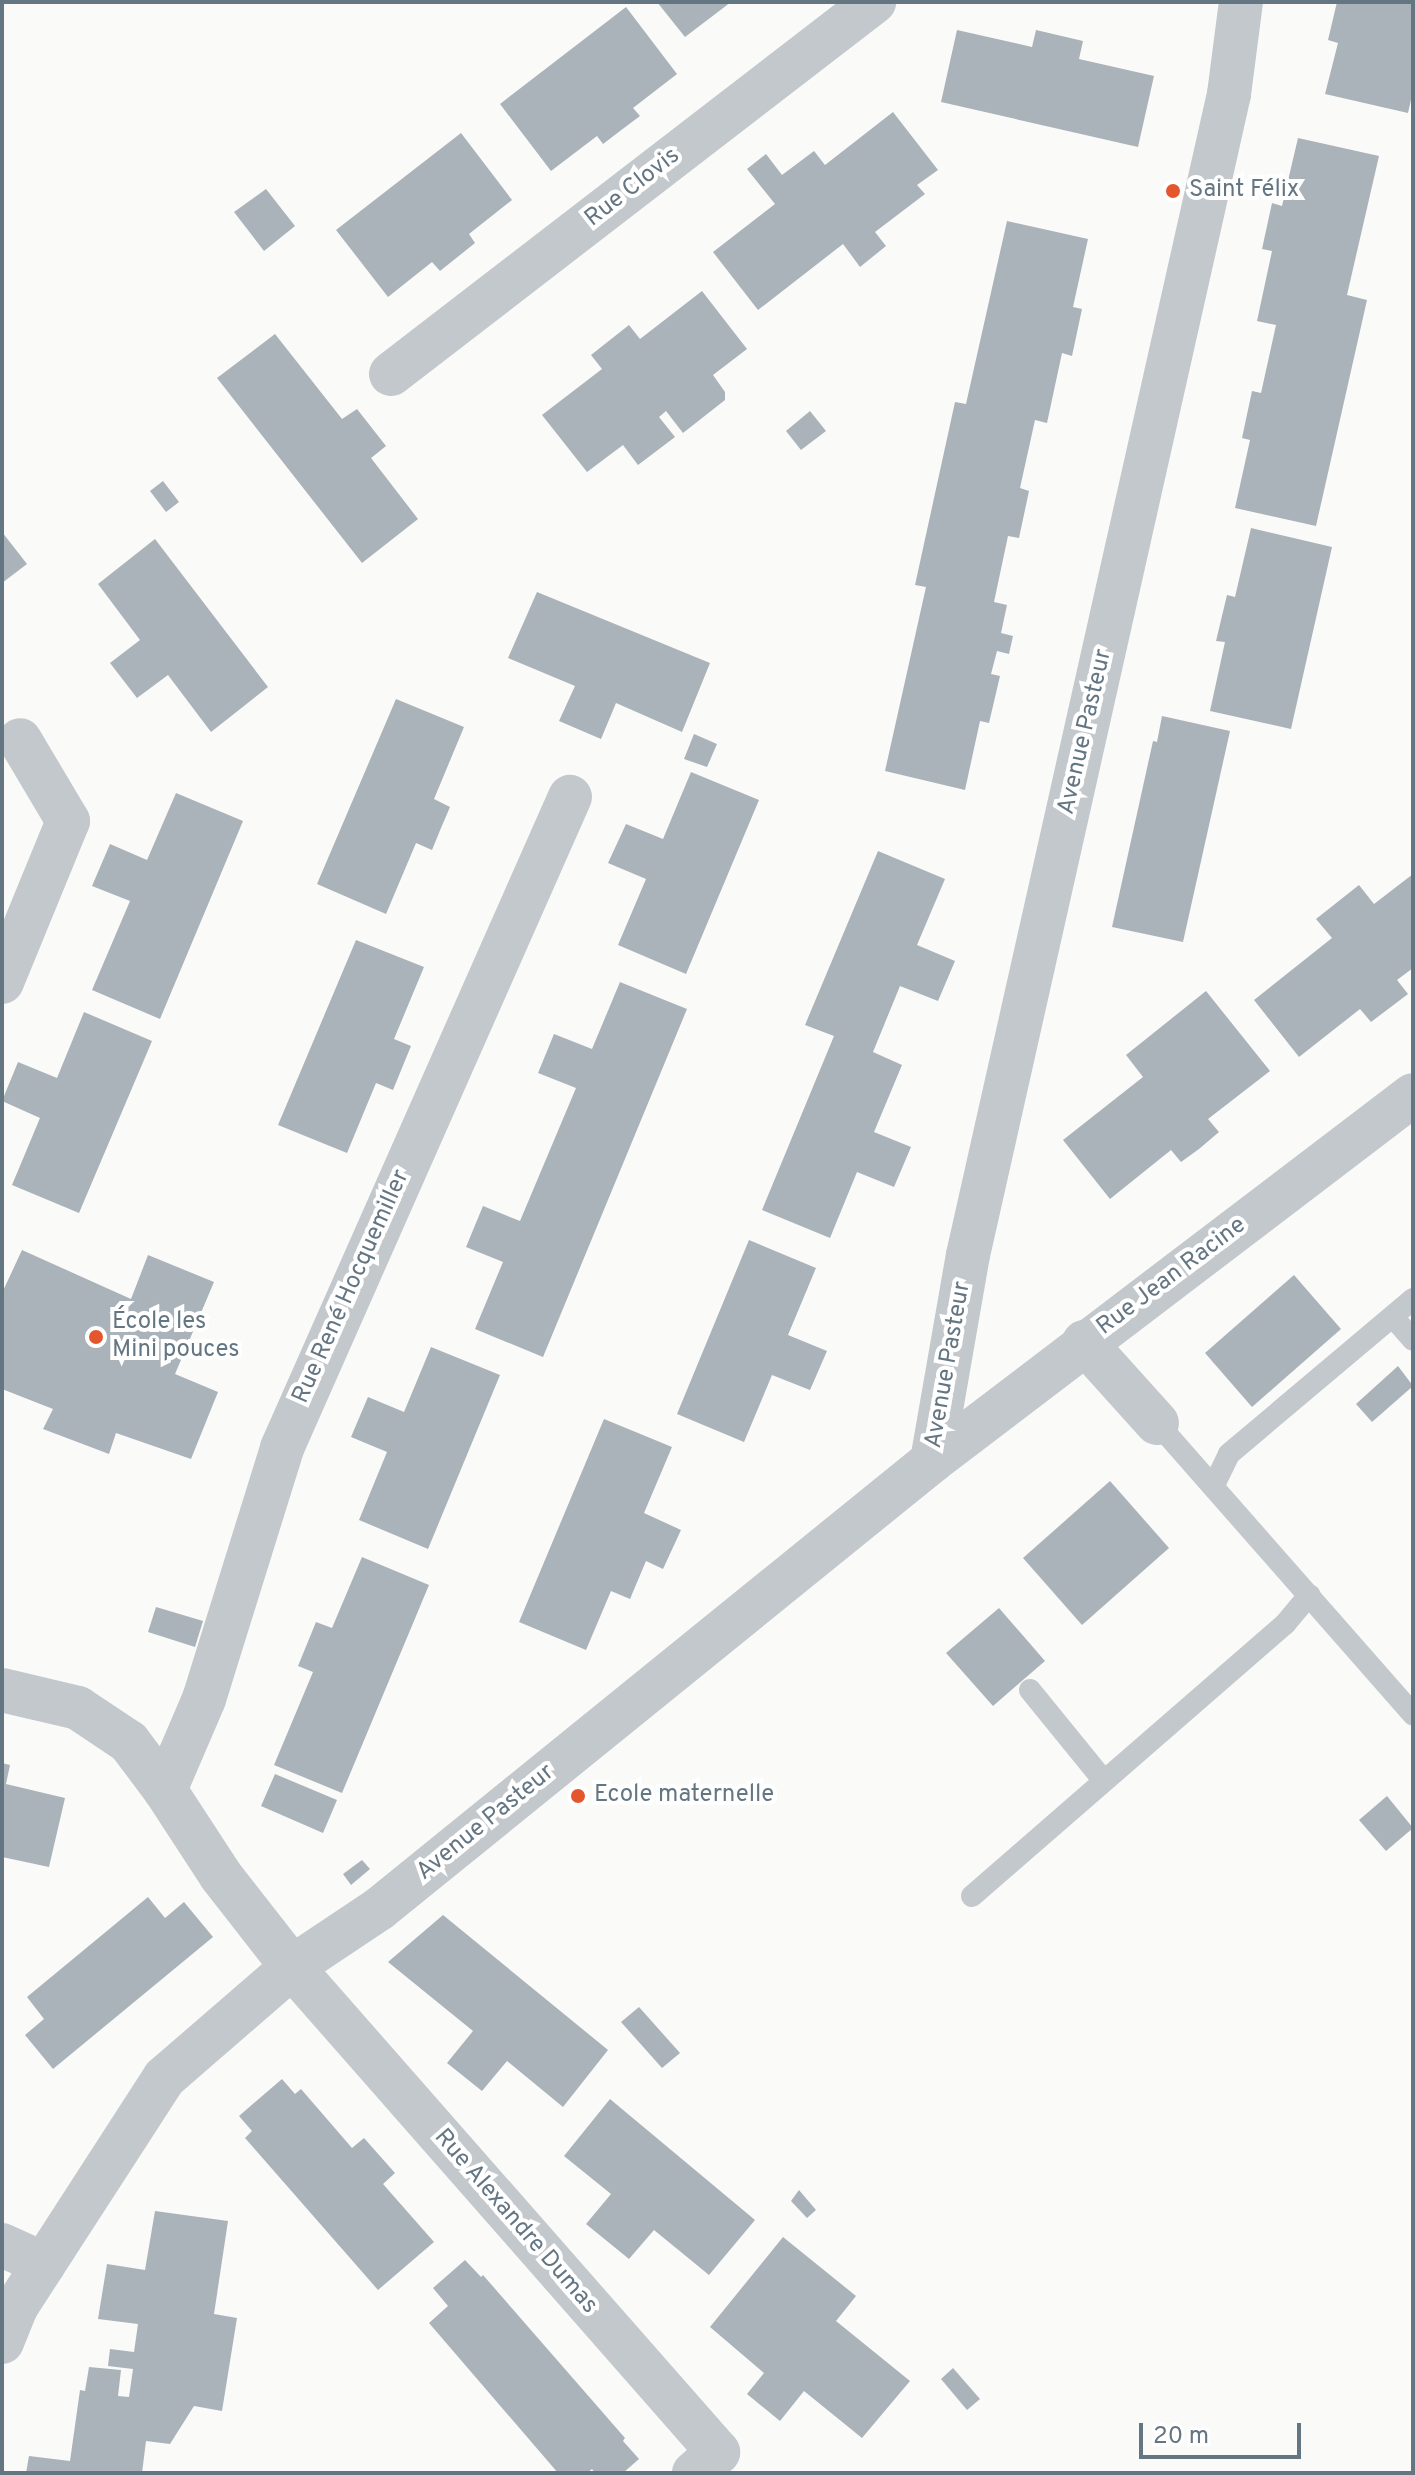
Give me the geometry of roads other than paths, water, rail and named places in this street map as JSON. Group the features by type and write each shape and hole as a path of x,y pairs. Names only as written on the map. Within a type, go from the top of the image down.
{"street":[{"name":"Rue Clovis","path":"391,374 874,2"},
{"name":"Avenue Pasteur","path":"2,2342 16,2307 164,2078 292,1967 379,1909 932,1461 968,1255 1229,94 1241,2"},
{"path":"2,982 68,821 20,740"},
{"name":"Rue René Hocquemiller","path":"165,1790 204,1699 282,1448 570,797"},
{"name":"Rue Jean Racine","path":"932,1461 1084,1342 1413,1095"},
{"path":"1084,1342 1157,1423"},
{"path":"2,1690 78,1708 129,1742 165,1790 221,1876 292,1967"},
{"name":"Rue Alexandre Dumas","path":"292,1967 718,2452 694,2473"},
{"path":"2,2245 44,2264"}],"lane":[{"path":"1214,1485 1229,1454 1413,1299"},
{"path":"1393,1317 1413,1340"},
{"path":"1157,1423 1413,1714"},
{"path":"972,1896 1285,1624 1309,1595"},
{"path":"1030,1690 1104,1781"}],"place":[{"name":"Saint Félix","path":"1173,191"},
{"name":"École les Mini pouces","path":"96,1337"},
{"name":"Ecole maternelle","path":"578,1796"}]}
